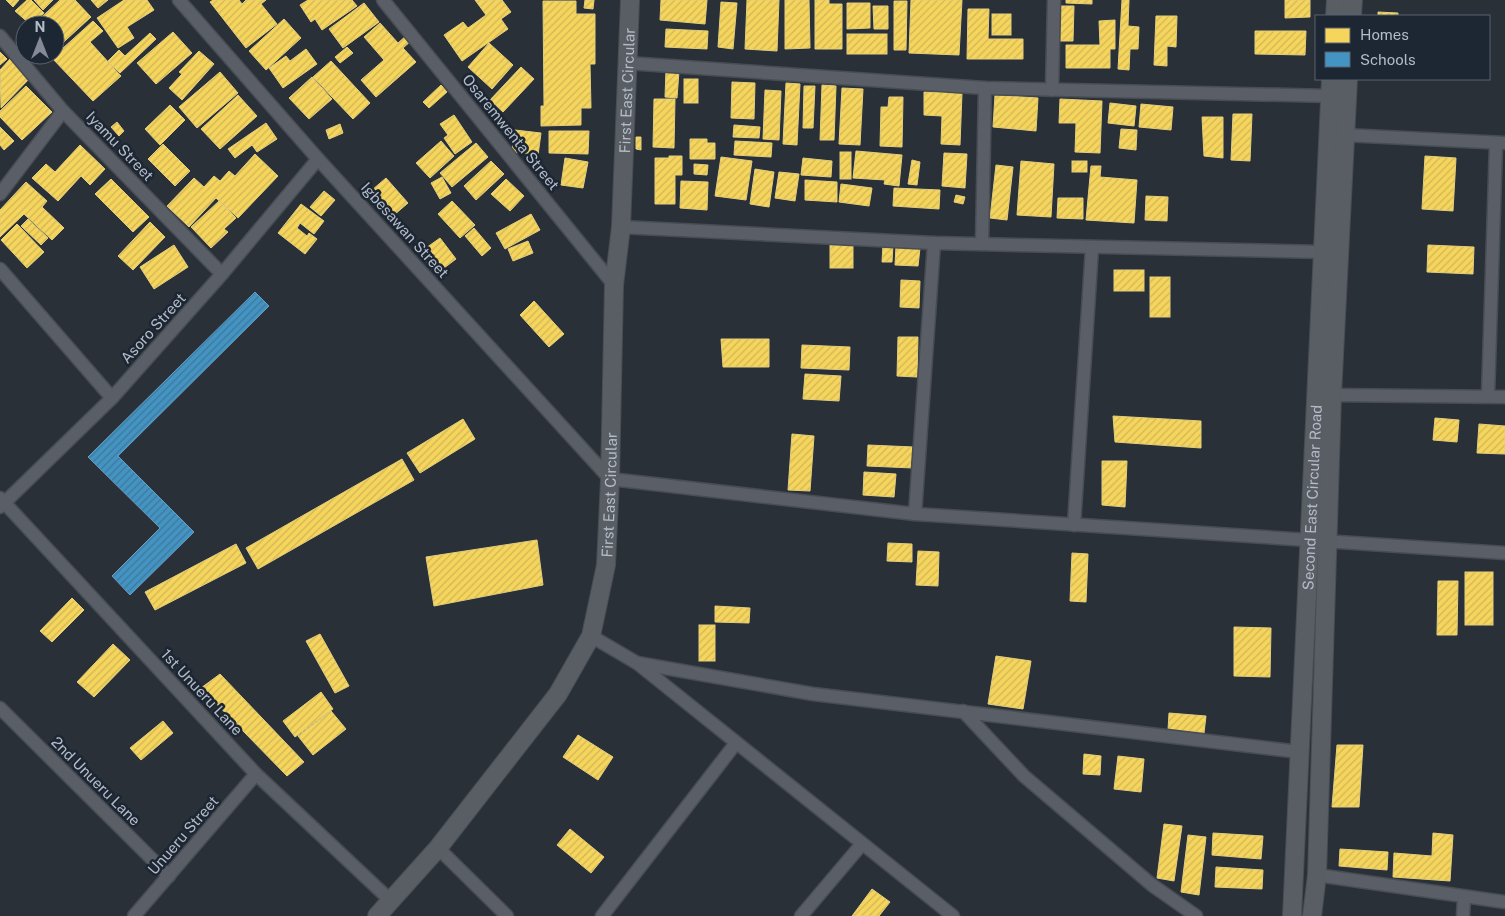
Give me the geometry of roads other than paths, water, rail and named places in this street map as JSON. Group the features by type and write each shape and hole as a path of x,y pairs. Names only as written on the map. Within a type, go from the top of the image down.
{"main road":[{"name":"First East Circular","path":"377,916 438,848 558,694 591,636 606,565 610,479 614,285 622,227 630,0"},
{"path":"1335,15 1336,0"},
{"path":"1352,15 1353,0"},
{"name":"Second East Circular Road","path":"1312,916 1317,875 1332,395 1348,80"},
{"name":"Second East Circular Road","path":"1292,916 1331,87"}],"street":[{"name":"Igbesawan Street","path":"178,0 318,159 610,479"},
{"name":"Osaremwenta Street","path":"383,0 614,285"},
{"path":"1052,90 1054,0"},
{"name":"Iyamu Street","path":"0,36 63,111 222,274"},
{"path":"628,63 985,88 1052,90 1331,87"},
{"path":"982,244 985,88"},
{"path":"0,194 63,111"},
{"path":"1345,135 1500,144 1488,396"},
{"name":"Asoro Street","path":"1,502 112,398 222,274 318,159"},
{"path":"622,227 934,243 1322,252"},
{"path":"915,514 934,243"},
{"path":"1074,525 1092,248"},
{"path":"0,269 112,398"},
{"path":"1332,395 1505,397"},
{"path":"610,479 915,514 1505,553"},
{"name":"1st Unueru Lane","path":"1,502 256,774 390,900"},
{"path":"591,636 637,663 954,916"},
{"path":"637,663 812,694 1300,752"},
{"name":"2nd Unueru Lane","path":"0,708 169,876"},
{"path":"963,711 1024,776 1152,885 1196,916"},
{"path":"602,916 736,743"},
{"name":"Unueru Street","path":"134,916 256,774"},
{"path":"801,916 862,844"},
{"path":"438,848 507,916"},
{"path":"1317,875 1464,898 1505,902"},
{"path":"1463,916 1464,898"}]}
